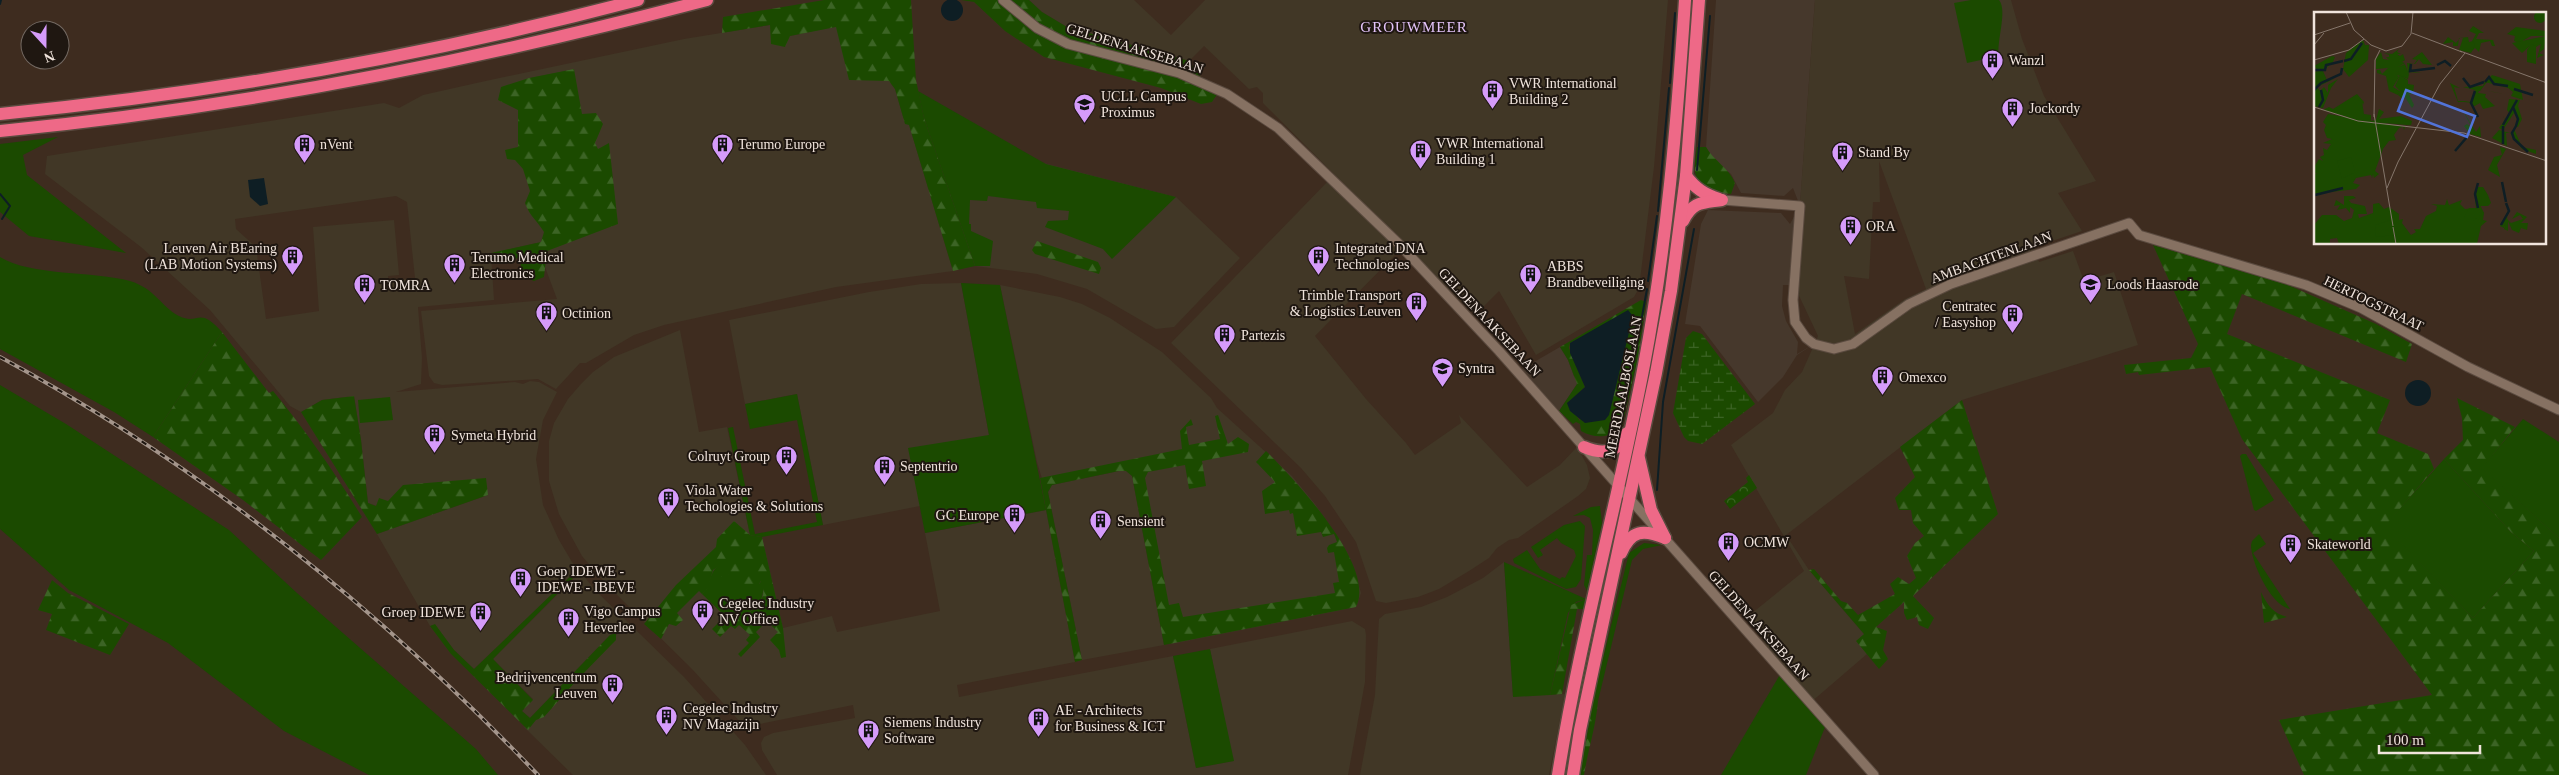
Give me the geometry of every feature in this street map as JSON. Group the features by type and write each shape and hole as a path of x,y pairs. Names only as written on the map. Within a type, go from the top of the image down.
{"highway":[{"path":"0,114 129,98 348,64 457,42 638,0"},
{"path":"0,131 187,107 361,79 460,60 707,0"},
{"name":"MEERDAALBOSLAAN","path":"1558,775 1634,416 1660,271 1671,183 1685,0"},
{"name":"MEERDAALBOSLAAN","path":"1573,775 1580,730 1659,355 1680,227 1689,203 1686,176 1699,0"},
{"path":"1686,176 1695,188 1703,194 1722,200"},
{"path":"1671,183 1689,203 1722,200"},
{"path":"1584,446 1596,452 1614,450 1625,437 1634,416"},
{"path":"1639,456 1651,510 1665,538"},
{"path":"1611,579 1629,538 1644,532 1665,538"}],"street":[{"name":"GELDENAAKSEBAAN","path":"1003,0 1037,28 1068,44 1179,72 1227,94 1260,114 1294,143 1408,254 1500,350 1874,775"},
{"name":"AMBACHTENLAAN","path":"1722,200 1800,206 1793,300 1795,322 1806,338 1814,344 1834,349 1853,344 1909,304 1951,284 2129,223 2139,235"},
{"name":"HERTOGSTRAAT","path":"2139,235 2306,285 2361,308 2468,367 2559,410"}],"shaded area":[{"path":"952,-1 962,6 963,10 956,20 952,21 942,14 941,10 948,0"},
{"path":"1029,0 1134,0 1171,35 1205,0 1668,0 1654,167 1639,288 1634,297 1536,355 1499,291 1475,315 1263,103 1263,93 1257,87 1249,89 1204,46 1189,61 1067,27 1042,12"},
{"path":"1716,0 1815,0 1800,206 1793,188 1784,196 1741,193 1731,174 1712,158 1706,147"},
{"path":"1815,0 2011,0 2022,39 2044,96 2096,181 2058,193 2082,231 2034,247 2039,262 2073,251 2084,281 2114,272 2138,345 1962,400 1786,535 1809,570 1864,634 1867,654 1810,703 1746,618 1804,571 1731,445 1773,413 1785,390 1802,372 1818,336 1794,285","holes":["1879,161 1926,289 1905,299 1855,334 1844,276 1869,279 1873,202 1880,202"]},
{"path":"770,25 790,36 836,26 895,89 905,123 909,124 953,271 836,287 664,325 634,335 586,363 580,363 556,389 538,379 442,385 434,383 429,376 421,311 557,299 536,243 491,254 494,300 418,307 422,358 421,384 396,392 515,382 523,384 530,381 539,382 557,392 543,420 536,459 543,505 559,540 572,562 597,592 684,677 745,745 766,775 573,775 524,727 624,627 610,635 530,718 522,711 533,699 493,659 579,573 577,570 474,669 454,650 435,625 430,626 377,534 488,495 485,487 388,501 377,506 368,503 354,396 322,400 301,412 290,406 210,310 141,247 45,174 47,156 384,103 399,108 423,95 684,39","holes":["396,196 407,202 415,278 388,281 388,276 399,275 394,220 313,227 319,311 266,319 256,247 236,229 235,219"]},
{"path":"930,134 1176,197 1240,258 1174,327 1156,329 1087,289 1037,274 975,266"},
{"path":"264,178 268,204 260,206 250,197 248,180"},
{"path":"1331,178 1402,248 1315,336 1366,399 1415,455 1461,423 1459,415 1527,487 1560,465 1577,447 1587,465 1590,478 1586,489 1578,496 1518,538 1509,540 1497,548 1489,558 1469,571 1439,589 1418,597 1386,603 1376,601 1356,542 1325,496 1301,468 1171,343"},
{"path":"1800,206 1794,285 1783,285 1782,306 1786,321 1798,342 1797,354 1814,344 1797,355 1783,377 1758,402 1700,326 1685,324 1701,224 1708,210 1781,213 1790,224"},
{"path":"961,283 989,435 920,506 823,525 797,394 745,404 729,320 869,292 921,284"},
{"path":"1000,285 1060,297 1082,304 1110,318 1162,352 1211,398 1217,408 1292,476 1315,504 1344,547 1354,570 1361,593 1356,607 1171,644 1136,465 1043,482 1037,462"},
{"path":"1628,310 1633,316 1609,415 1605,420 1585,423 1570,411 1567,403 1585,387 1570,353 1570,343"},
{"path":"680,330 699,432 727,427 750,535 762,537 783,628 832,616 837,632 940,611 925,533 1046,510 1075,662 957,685 959,697 1173,656 1196,768 1233,761 1210,649 1352,621 1365,629 1365,682 1348,775 777,775 762,750 761,743 764,737 773,733 855,718 853,705 760,724 742,724 692,669 606,584 582,556 559,514 549,481 549,441 554,423 568,399 581,384 593,372 614,357"},
{"path":"1560,347 1568,360 1577,384 1559,411 1522,369"},
{"path":"2418,380 2427,384 2431,393 2427,402 2418,406 2409,402 2405,393 2409,384"},
{"path":"1126,471 1132,476 1164,645 1082,660 1048,492 1052,485"},
{"path":"1504,562 1513,696 1565,694 1549,775 1360,775 1375,695 1379,619 1385,614 1421,607 1447,597 1483,578"}],"green space":[{"path":"824,0 911,0 916,80 924,118 975,266 953,271 909,125 905,124 895,89 889,81 849,80 836,27 790,36 785,47 771,44 770,25 722,33 723,17"},
{"path":"961,0 1029,0 1042,12 1067,27 1189,61 1206,84 1220,90 1212,102 1201,104 1161,88 1044,57 1005,31 974,2"},
{"path":"1971,0 1999,0 2002,19 1999,56 1967,63 1954,3"},
{"path":"574,69 582,114 596,113 603,124 595,143 598,149 609,143 618,224 547,251 544,277 534,281 522,276 520,258 491,261 491,253 541,242 544,232 529,212 525,203 530,191 523,169 515,160 507,159 505,150 518,147 518,110 498,100 501,87 529,78"},
{"path":"918,91 1046,164 1176,197 1112,259 1103,249 1045,227 1048,221 1068,220 1069,211 1037,208 1036,202 988,196 987,201 970,200 969,224 971,224 971,231 993,241 990,266 975,266 924,118"},
{"path":"58,137 23,155 27,175 126,253 29,236 0,212 0,144"},
{"path":"1697,147 1706,147 1729,173 1735,183 1731,194 1709,189 1700,182 1695,172"},
{"path":"1037,241 1098,262 1101,268 1099,274 1035,254 1032,250"},
{"path":"2153,245 2288,285 2376,324 2412,344 2406,362 2242,294 2227,334 2390,400 2377,433 2428,454 2434,469 2385,526 2473,618 2534,551 2511,532 2444,459 2463,440 2462,418 2457,398 2515,427 2482,468 2559,538 2559,775 2304,775 2279,720 2432,695 2242,439 2210,367 2139,375 2138,372 2126,374 2124,365 2191,358 2198,344"},
{"path":"0,257 28,267 115,278 139,284 179,316 191,319 203,318 214,324 222,332 153,437 114,412 0,349"},
{"path":"961,283 1000,285 1046,510 925,533 908,448 989,435"},
{"path":"1641,300 1646,302 1638,357 1621,431 1605,436 1591,435 1581,431 1580,424 1576,422 1573,424 1559,411 1577,384 1568,360 1560,347","holes":["1595,330 1580,421 1568,403 1585,387 1569,348 1570,343"]},
{"path":"1693,331 1702,334 1755,404 1702,444 1688,441 1684,437 1673,413 1686,338"},
{"path":"222,332 269,393 273,391 297,421 331,468 362,517 321,560 243,500 153,437"},
{"path":"0,385 66,424 229,530 297,593 476,749 498,775 369,775 284,731 168,643 69,590 0,529"},
{"path":"797,394 823,525 762,537 750,535 728,428 733,427 755,534 817,522 797,420 750,429 745,404"},
{"path":"354,396 368,503 376,506 379,498 388,501 403,485 486,478 488,495 377,534 301,412 322,400"},
{"path":"390,397 393,420 360,423 358,400"},
{"path":"1962,400 1998,514 1913,596 1934,618 1928,629 1919,625 1917,617 1907,620 1904,613 1904,602 1876,627 1887,631 1883,650 1888,659 1879,669 1856,641 1864,634 1809,570 1814,569 1841,601 1847,603 1858,615 1895,594 1890,584 1898,577 1909,584 1916,578 1907,556 1915,543 1924,536 1913,523 1911,510 1899,510 1895,498 1915,477 1900,447"},
{"path":"1218,415 1228,444 1238,437 1249,444 1248,452 1202,461 1206,486 1189,489 1185,465 1148,472 1145,478 1169,605 1179,603 1183,617 1335,593 1333,583 1339,582 1334,552 1328,553 1327,548 1329,545 1337,542 1334,534 1323,537 1321,532 1297,536 1293,513 1290,514 1289,510 1265,514 1262,491 1275,482 1256,462 1266,451 1295,481 1329,524 1344,547 1355,569 1359,590 1356,607 1164,645 1132,476 1126,471 1119,471 1052,485 1048,492 1082,660 1075,662 1040,478 1182,449 1180,431 1191,419 1193,425 1186,427 1189,445 1220,439 1215,416"},
{"path":"2523,419 2559,442 2559,538 2481,468"},
{"path":"2246,454 2274,500 2256,511 2254,510 2240,456"},
{"path":"2444,459 2511,532 2534,551 2473,618 2384,526"},
{"path":"1749,475 1757,488 1730,509 1724,501 1748,482 1746,478"},
{"path":"1600,506 1602,523 1587,591 1584,585 1587,555 1592,555 1593,530 1590,518 1584,515 1573,516 1591,507"},
{"path":"734,521 750,535 762,537 783,628 786,657 781,658 779,650 770,640 778,632 767,621 756,632 760,637 741,657 738,654 749,643 746,640 750,635 739,625 735,629 731,626 720,637 712,629 725,616 724,606 745,608 750,612 760,603 763,595 761,581 759,584 761,587 746,595 730,585 728,574 723,577 718,575 719,566 713,570 708,588 702,594 699,591 677,613 683,620 676,626 669,624 661,639 644,624 676,585 716,547 717,539"},
{"path":"1580,521 1585,526 1581,579 1576,587 1566,589 1514,563 1513,559 1527,550 1540,569 1560,579 1562,577 1565,578 1576,556 1574,550 1561,543 1557,538 1540,550 1543,555 1538,558 1531,547 1564,525"},
{"path":"2259,534 2266,544 2253,553 2290,609 2283,606 2269,592 2258,572 2254,562 2251,545 2252,541"},
{"path":"1644,543 1662,545 1643,549 1632,560 1598,701 1594,695 1629,553"},
{"path":"1504,562 1586,599 1576,602 1568,613 1550,695 1513,697"},
{"path":"719,565 730,576 759,584 762,580 764,588 760,605 749,612 724,606 725,616 702,594 713,571"},
{"path":"577,570 579,572 493,659 533,700 522,711 530,718 610,635 616,633 616,640 544,717 536,720 528,730 451,654 430,626 435,624 454,650 474,669"},
{"path":"52,580 68,593 129,624 110,655 46,630 52,614 38,610"},
{"path":"2261,592 2271,608 2287,617 2264,623"},
{"path":"1586,599 1584,609 1577,609 1562,694 1550,695 1571,605"},
{"path":"1589,640 1594,641 1569,775 1563,775"},
{"path":"1210,649 1234,761 1196,768 1173,656"},
{"path":"1782,671 1827,722 1806,775 1721,775"},
{"path":"1594,695 1598,701 1596,720 1584,775 1580,775"}],"waterway":[{"path":"0,4 1,0"},
{"path":"1670,83 1675,13"},
{"path":"1697,170 1710,16"},
{"path":"1658,211 1669,88"},
{"path":"0,194 10,206 2,219"},
{"path":"1648,281 1657,216"},
{"path":"1657,490 1663,402 1694,229"},
{"path":"1635,355 1647,289"}],"railway":[{"path":"0,357 75,399 147,445 217,493 286,545 416,655 538,775"}],"place":[{"name":"Wanzl","path":"1993,79"},
{"name":"VWR International Building 2","path":"1493,110"},
{"name":"UCLL Campus Proximus","path":"1085,123"},
{"name":"Jockordy","path":"2013,127"},
{"name":"nVent","path":"304,163"},
{"name":"Terumo Europe","path":"722,163"},
{"name":"VWR International Building 1","path":"1420,170"},
{"name":"Stand By","path":"1842,171"},
{"name":"ORA","path":"1850,245"},
{"name":"Leuven Air BEaring (LAB Motion Systems)","path":"293,275"},
{"name":"Integrated DNA Technologies","path":"1319,275"},
{"name":"Terumo Medical Electronics","path":"455,284"},
{"name":"ABBS Brandbeveiliging","path":"1531,293"},
{"name":"Loods Haasrode","path":"2091,303"},
{"name":"TOMRA","path":"364,304"},
{"name":"Trimble Transport & Logistics Leuven","path":"1417,322"},
{"name":"Octinion","path":"546,332"},
{"name":"Centratec / Easyshop","path":"2012,333"},
{"name":"Partezis","path":"1225,354"},
{"name":"Syntra","path":"1442,387"},
{"name":"Omexco","path":"1883,396"},
{"name":"Symeta Hybrid","path":"435,454"},
{"name":"Colruyt Group","path":"786,475"},
{"name":"Septentrio","path":"884,485"},
{"name":"Viola Water Techologies & Solutions","path":"669,517"},
{"name":"GC Europe","path":"1015,534"},
{"name":"Sensient","path":"1101,540"},
{"name":"OCMW","path":"1728,561"},
{"name":"Skateworld","path":"2291,563"},
{"name":"Goep IDEWE - IDEWE - IBEVE","path":"521,598"},
{"name":"Cegelec Industry NV Office","path":"703,630"},
{"name":"Groep IDEWE","path":"481,631"},
{"name":"Vigo Campus Heverlee","path":"568,638"},
{"name":"Bedrijvencentrum Leuven","path":"613,704"},
{"name":"Cegelec Industry NV Magazijn","path":"667,735"},
{"name":"AE - Architects for Business & ICT","path":"1039,737"},
{"name":"Siemens Industry Software","path":"868,749"}],"district":[{"name":"GROUWMEER","path":"1414,27"}]}
